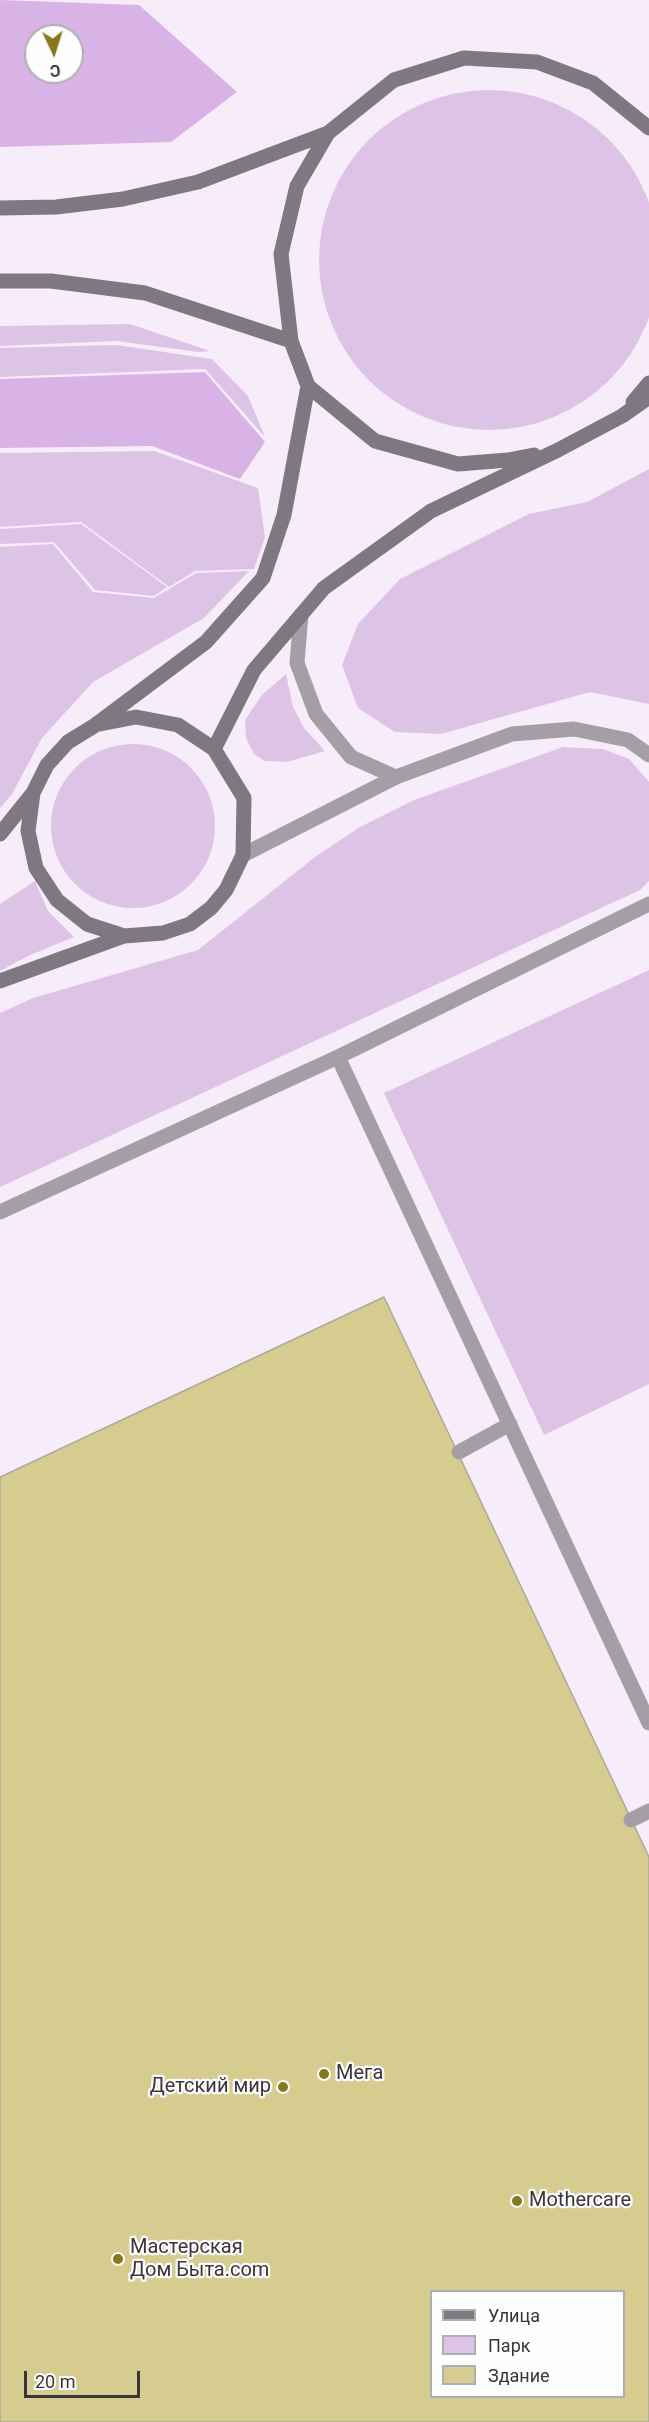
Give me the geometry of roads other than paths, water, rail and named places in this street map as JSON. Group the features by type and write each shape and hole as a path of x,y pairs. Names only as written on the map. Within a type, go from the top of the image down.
{"main road":[{"path":"0,208 56,207 123,199 198,182 328,133 394,80 464,58 537,62 582,78 593,83 649,128"},
{"path":"328,133 297,186 281,254 291,341 308,386 375,441 458,464 508,460 558,450"},
{"path":"0,281 51,280 145,293 291,341"},
{"path":"622,416 649,383"},
{"path":"0,834 33,793 47,765 68,742 94,726 206,642 263,578 284,515 308,386"},
{"path":"214,749 254,670 324,588 431,511 558,450 622,416 649,397"},
{"path":"0,981 124,936 163,933 190,924 211,908 226,890 243,855 244,798 214,749 178,725 136,717 94,726"},
{"path":"33,793 28,831 36,868 57,900 87,924 124,936"}],"lane":[{"path":"301,615 297,663 316,714 351,757 396,777"},
{"path":"243,855 396,777 512,734 574,729 628,740 649,755"},
{"path":"0,1212 338,1057 649,904"},
{"path":"338,1057 649,1723"},
{"path":"459,1452 510,1424"},
{"path":"631,1820 649,1811"}],"place":[{"name":"Мега","path":"324,2074"},
{"name":"Детский мир","path":"283,2087"},
{"name":"Mothercare","path":"517,2201"},
{"name":"Мастерская Дом Быта.com","path":"118,2259"}]}
